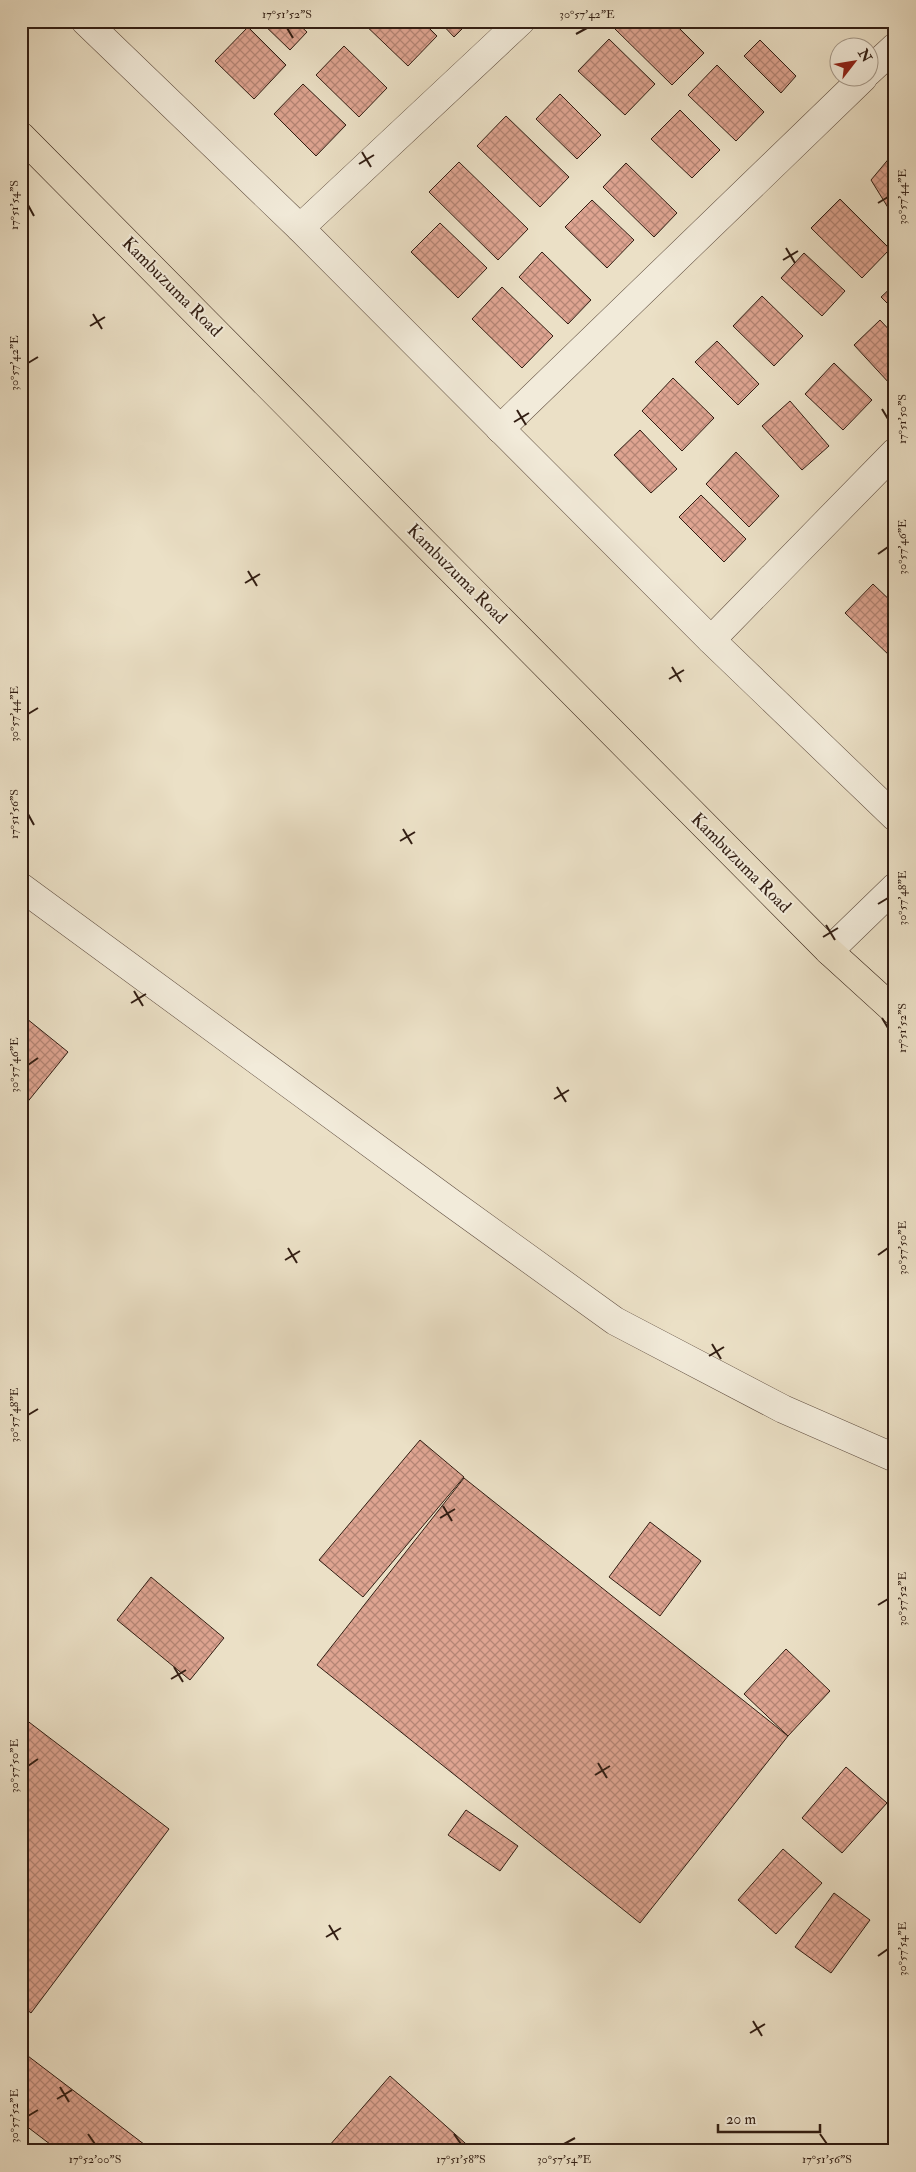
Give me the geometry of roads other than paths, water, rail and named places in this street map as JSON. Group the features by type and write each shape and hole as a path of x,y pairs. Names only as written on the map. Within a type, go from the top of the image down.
{"main road":[{"name":"Kambuzuma Road","path":"21,136 829,952 895,1010"}],"street":[{"path":"300,228 521,21"},
{"path":"101,27 711,640 895,817"},
{"path":"878,63 895,47"},
{"path":"500,429 853,88"},
{"path":"711,640 895,452"},
{"path":"21,887 615,1321 783,1409 895,1458"},
{"path":"829,952 895,887"}]}
